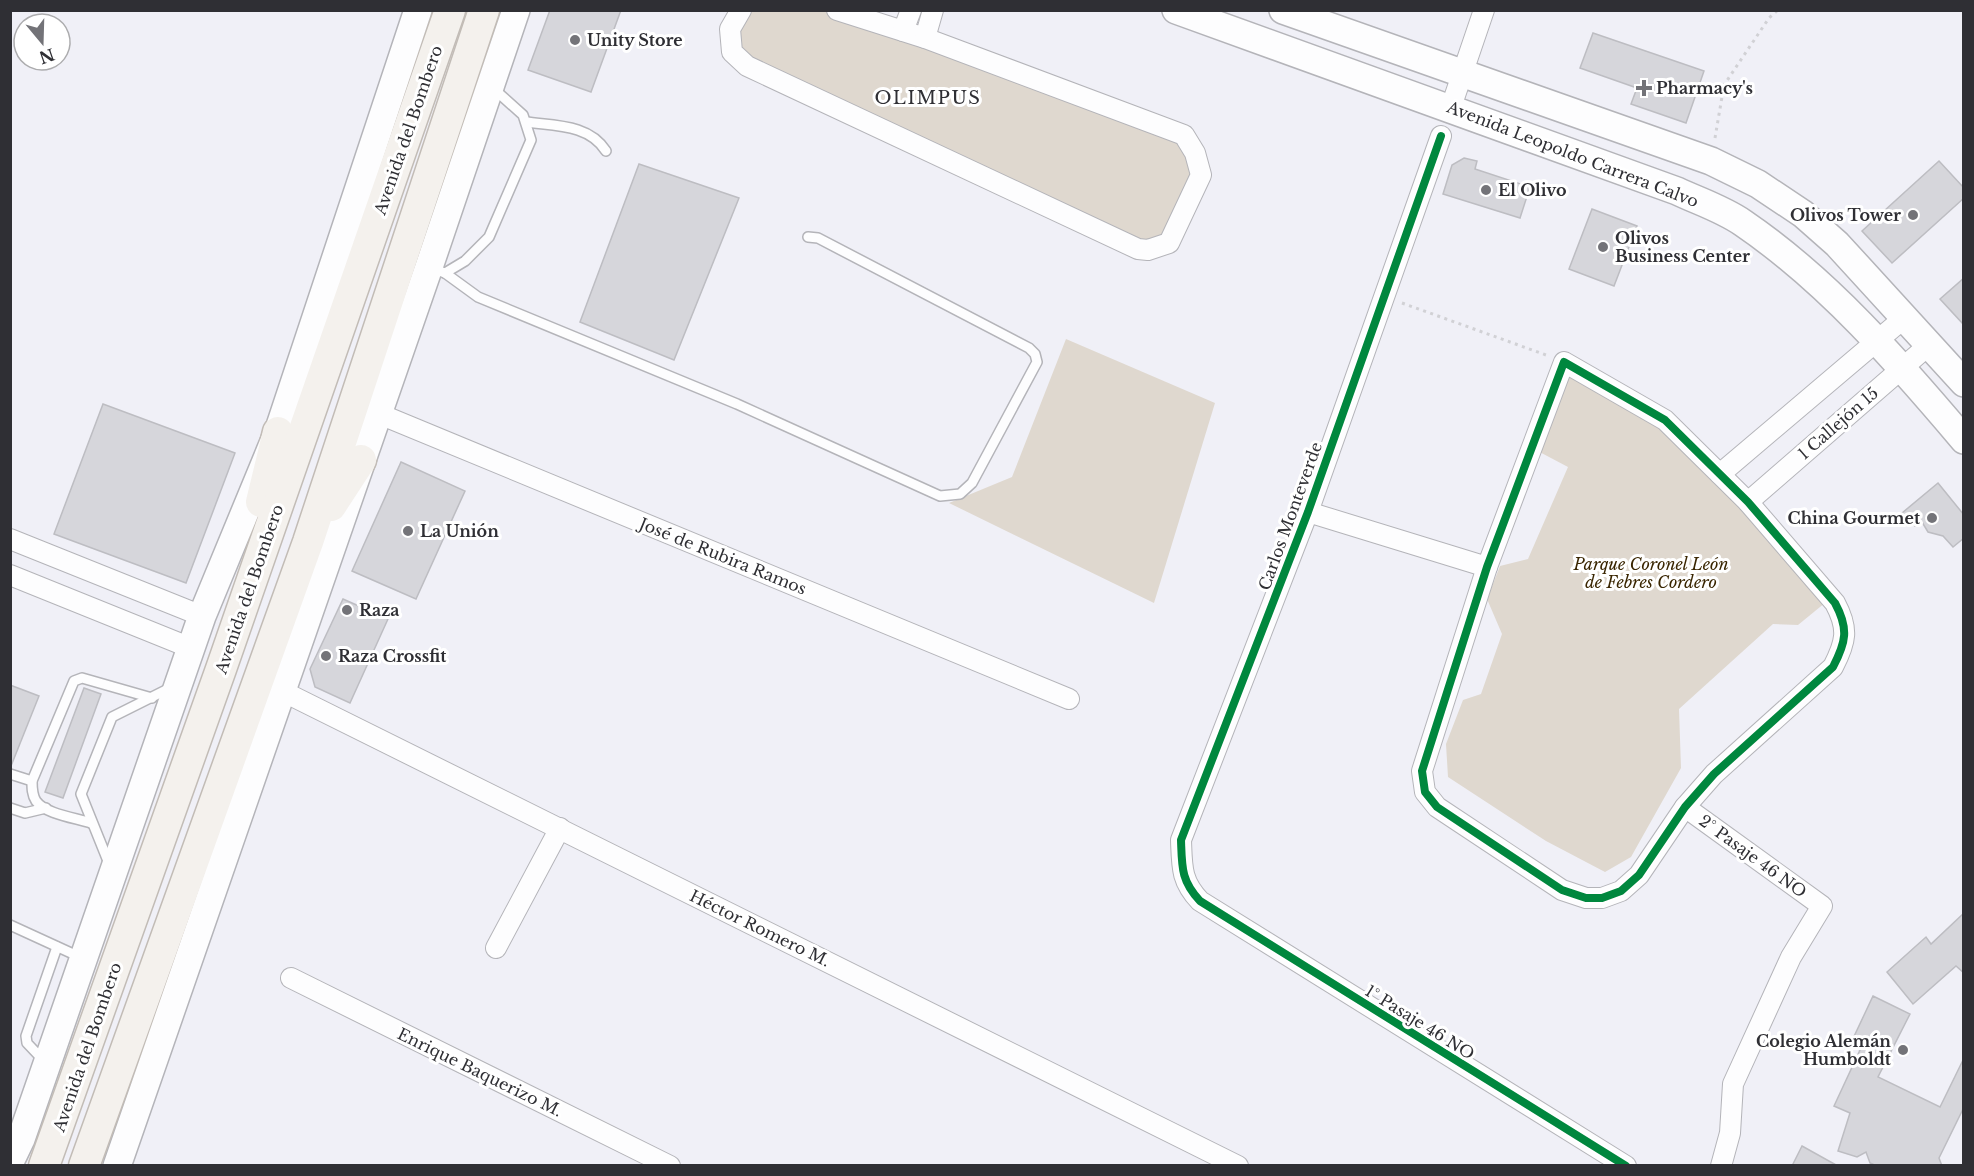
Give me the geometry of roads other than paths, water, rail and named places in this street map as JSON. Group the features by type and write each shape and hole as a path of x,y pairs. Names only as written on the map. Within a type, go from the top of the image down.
{"main road":[{"name":"Avenida del Bombero","path":"10,1162 47,1065 202,616 278,432 418,10"},
{"name":"Avenida del Bombero","path":"44,1166 221,669 450,10"},
{"path":"221,669 246,642 276,590 475,10"},
{"name":"Avenida del Bombero","path":"84,1166 308,542 484,10"},
{"path":"117,1166 377,413 437,270 490,85 516,10"},
{"name":"Avenida Leopoldo Carrera Calvo","path":"1176,10 1451,107 1677,191 1740,221 1777,249 1878,340 1964,440"},
{"path":"1283,10 1711,161 1758,183 1803,214 1837,244 1964,383"},
{"path":"221,669 278,432"},
{"path":"308,542 361,460"}],"street":[{"path":"741,10 730,29 732,52 747,66 1138,249 1148,250 1168,243 1201,175 1195,153 1184,135 925,38 837,10"},
{"path":"903,31 911,10"},
{"path":"925,38 933,10"},
{"path":"1451,107 1484,10"},
{"name":"Carlos Monteverde","path":"1200,901 1187,888 1182,869 1181,840 1308,512 1441,136"},
{"path":"1720,474 1904,318"},
{"name":"1 Callejón 15","path":"1748,502 1930,344"},
{"path":"1564,362 1665,420 1720,474 1748,502 1835,603 1844,622 1844,644 1833,667 1714,774 1685,807 1639,875 1621,891 1602,897 1586,898 1562,890 1437,807 1425,792 1422,771 1487,567 1564,362"},
{"name":"José de Rubira Ramos","path":"377,413 1069,699"},
{"path":"1308,512 1487,567"},
{"path":"10,539 202,616"},
{"path":"10,575 191,648"},
{"name":"Héctor Romero M.","path":"282,691 1238,1166"},
{"name":"2° Pasaje 46 NO","path":"1685,807 1822,906 1791,957 1733,1084 1730,1133 1721,1166"},
{"path":"496,948 560,828"},
{"name":"1° Pasaje 46 NO","path":"1200,901 1626,1166"},
{"name":"Enrique Baquerizo M.","path":"291,978 670,1166"}],"lane":[{"path":"437,270 465,261 489,237 526,157 531,140 523,115 490,85"},
{"path":"526,122 583,131 595,136 606,151"},
{"path":"437,270 478,297 737,404 940,496 960,494 972,483 1022,394 1037,362 1035,354 1029,348 818,238 808,237"},
{"path":"91,823 46,808 34,798 32,781 74,681 82,678 152,698"},
{"path":"113,874 81,794 112,717 178,685"},
{"path":"10,774 32,781"},
{"path":"10,807 25,813 46,808"},
{"path":"10,925 84,959"},
{"path":"47,1065 27,1043 26,1036 57,947"}],"place":[{"name":"Unity Store","path":"575,40"},
{"name":"Pharmacy's","path":"1644,88"},
{"name":"El Olivo","path":"1486,190"},
{"name":"Olivos Tower","path":"1913,215"},
{"name":"Olivos Business Center","path":"1603,247"},
{"name":"China Gourmet","path":"1932,518"},
{"name":"La Unión","path":"408,531"},
{"name":"Raza","path":"347,610"},
{"name":"Raza Crossfit","path":"326,656"},
{"name":"Colegio Alemán Humboldt","path":"1903,1050"}],"district":[{"name":"OLIMPUS","path":"928,98"}],"park label":[{"name":"Parque Coronel León de Febres Cordero","path":"1651,573"}]}
